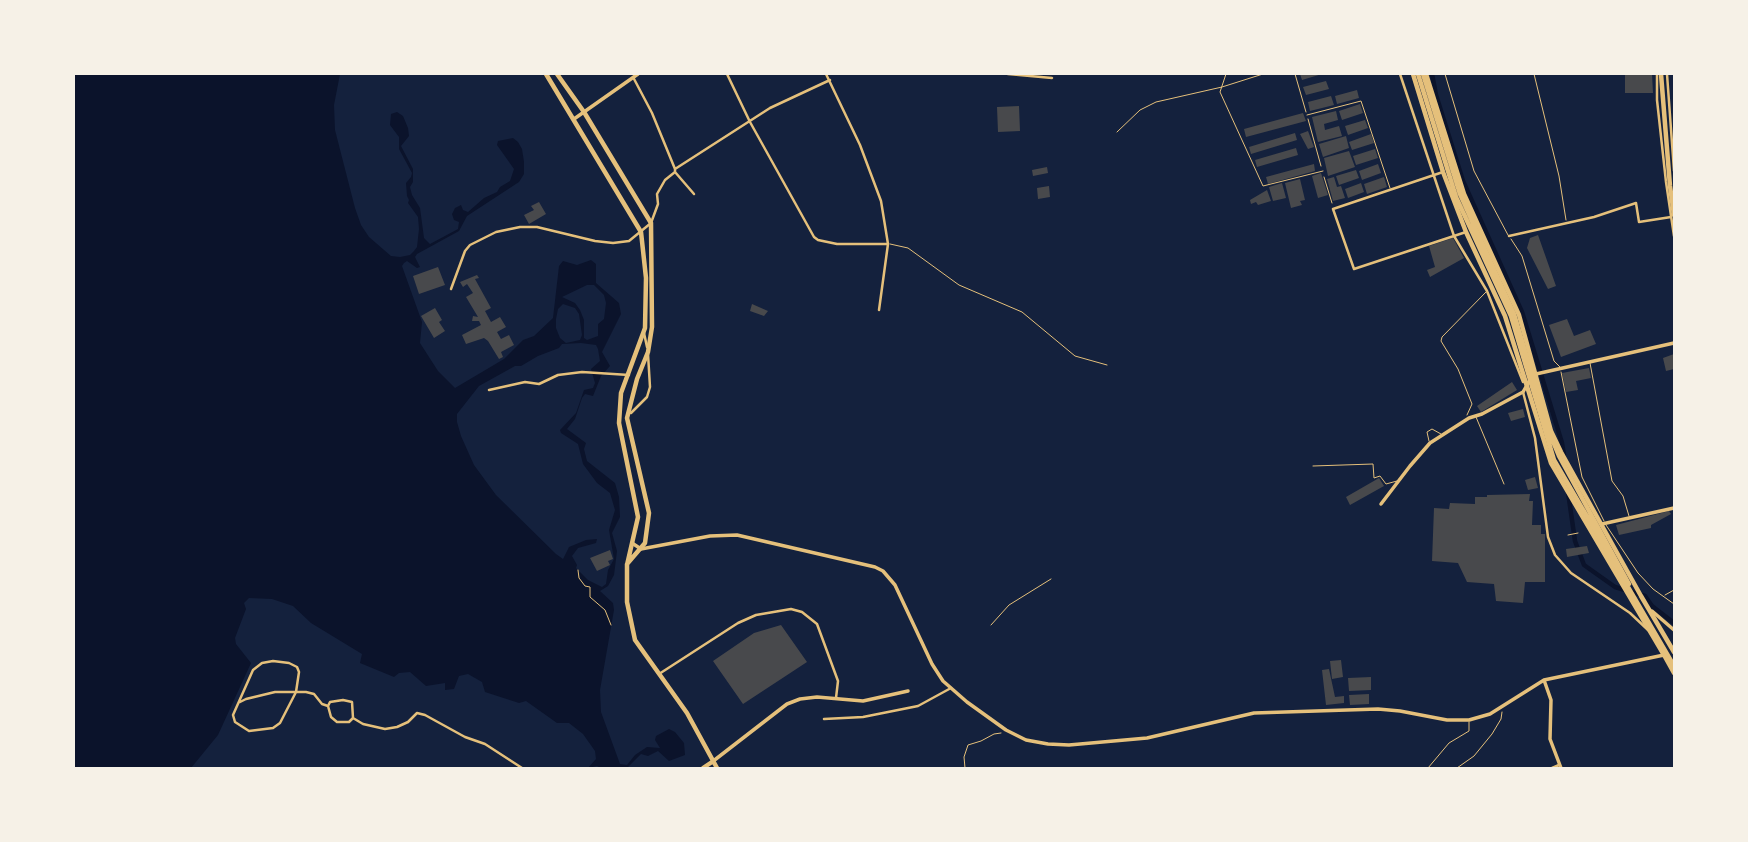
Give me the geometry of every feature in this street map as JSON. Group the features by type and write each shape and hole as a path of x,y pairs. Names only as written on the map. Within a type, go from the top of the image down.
{"main road":[{"path":"546,74 641,232 646,278 644,331 621,393 619,423 638,517 627,565 627,602 635,640 687,713 717,768"},
{"path":"557,74 584,112 652,223 652,327 648,352 637,379 627,418 649,513 645,543 627,565"},
{"path":"1420,74 1443,172 1466,232 1505,316 1551,463 1675,673"},
{"path":"1420,74 1464,194 1519,315 1551,431 1566,462 1604,524 1639,594 1675,652"},
{"path":"1420,74 1460,194 1514,314 1549,432 1559,456 1634,593 1675,660"},
{"path":"1420,74 1456,197 1511,316 1555,460 1675,666"},
{"path":"1659,74 1673,216"},
{"path":"703,768 712,761"}],"street":[{"path":"574,119 631,75 638,74"},
{"path":"727,74 750,122 818,240 837,244 888,244"},
{"path":"826,74 860,145 881,201 888,244 879,310"},
{"path":"1008,74 1052,78"},
{"path":"1400,74 1454,236 1487,291 1524,384 1523,392 1535,438 1548,537 1555,555 1571,573 1630,613 1650,632"},
{"path":"1667,74 1675,171"},
{"path":"631,75 652,113 675,171 694,194"},
{"path":"451,289 465,251 470,245 496,232 537,227 613,243 629,241 652,223 658,204 657,194 665,180 675,171 770,108 830,80"},
{"path":"1443,172 1333,209 1353,269 1466,232"},
{"path":"1509,236 1594,217 1636,203 1639,222 1673,216 1675,236"},
{"path":"627,418 633,408 646,397 650,387 644,331"},
{"path":"1381,504 1430,443 1469,418 1523,392 1537,374 1675,342"},
{"path":"489,390 525,382 539,384 558,375 582,372 629,375"},
{"path":"1604,524 1675,508"},
{"path":"632,543 641,549 710,536 737,535 875,567 883,571 895,585 932,664 938,675 951,688 1010,733 1033,742 1058,745 1147,738 1254,713 1378,709 1400,710 1447,720 1469,720 1484,716 1544,680 1675,652"},
{"path":"659,674 756,615 791,609 802,612 817,624 838,681 836,698"},
{"path":"1648,609 1675,630"},
{"path":"273,661 297,667 299,672 296,692 280,723 273,728 248,731 235,722 233,715 240,702 245,684 253,670 262,663 273,661"},
{"path":"1544,680 1551,699 1550,739 1560,767 1552,768"},
{"path":"824,719 863,717 918,706 951,688"},
{"path":"712,761 787,704 800,699 817,697 863,701 908,691"},
{"path":"240,702 246,698 275,692 296,692 314,694 322,704 328,706"},
{"path":"328,706 330,702 348,700 354,708 353,718"},
{"path":"328,706 331,717 337,722 343,723 353,718"},
{"path":"353,718 363,724 385,729 408,722 417,713 425,715 465,737 485,744 522,768"}],"lane":[{"path":"1226,74 1220,92 1263,186 1323,171"},
{"path":"1117,132 1140,110 1156,102 1222,87 1263,74"},
{"path":"1445,74 1474,171 1522,256 1554,361 1560,367 1582,477 1604,524 1637,573 1663,597 1675,604"},
{"path":"1534,74 1559,176 1566,223"},
{"path":"1307,115 1361,101 1391,189"},
{"path":"888,244 908,248 960,285 1022,312 1075,356 1107,365"},
{"path":"1469,418 1467,415 1472,404 1458,369 1441,341 1487,291"},
{"path":"1590,360 1612,481 1623,496 1630,518"},
{"path":"1475,415 1504,484"},
{"path":"1430,443 1427,432 1432,429 1443,435"},
{"path":"1313,466 1373,464 1374,478 1380,476 1386,484 1399,480"},
{"path":"1663,597 1675,590"},
{"path":"1428,768 1450,743 1469,732 1469,720"}],"path":[{"path":"1295,74 1333,209"},
{"path":"1568,535 1578,533"},
{"path":"578,570 582,582 590,587 590,597 605,610 611,625"},
{"path":"991,625 1009,605 1051,579"},
{"path":"1457,768 1474,756 1492,734 1501,719 1503,705"},
{"path":"965,768 964,757 968,745 994,734 1004,733"}],"water":[{"path":"74,74 340,74 334,105 335,130 355,208 369,237 391,256 410,255 417,247 419,229 418,217 408,203 407,196 406,183 412,173 399,149 399,137 390,125 391,114 397,112 403,116 408,128 409,136 401,146 413,169 413,182 410,187 420,208 424,238 430,244 458,229 459,222 454,220 452,214 455,208 461,205 463,210 468,212 510,181 514,169 497,145 498,141 513,138 522,149 524,162 524,174 519,182 467,216 459,231 417,254 415,257 420,267 417,268 407,261 402,266 422,322 420,343 438,371 455,388 504,359 523,340 534,336 553,318 559,266 563,261 577,265 591,260 596,264 596,283 619,303 621,314 602,352 610,366 601,376 593,396 585,394 582,398 575,419 567,429 586,443 584,449 587,461 615,483 619,497 620,517 612,533 617,551 614,575 608,586 600,591 613,603 614,610 600,690 601,712 620,764 627,765 647,747 660,748 655,740 656,736 669,729 684,743 685,755 669,761 658,751 648,756 641,754 627,768 588,768 596,759 595,751 583,734 569,723 557,723 526,701 519,703 485,692 482,682 468,674 459,676 454,689 445,690 445,683 426,686 410,672 399,673 394,677 360,663 362,654 311,623 293,606 272,599 249,598 244,603 246,609 235,638 236,644 251,663 218,735 191,768 74,768","holes":["587,285 594,285 604,295 606,303 604,319 598,324 598,336 587,340 584,338 584,320 580,310 575,303 562,297","563,304 575,308 579,314 582,335 580,340 566,343 560,338 556,328 558,309","562,344 596,345 600,361 591,369 595,383 593,388 584,390 576,413 560,430 578,444 583,464 597,483 610,493 615,510 609,530 614,559 608,570 606,584 602,587 588,580 576,568 572,556 578,548 596,543 597,539 569,547 563,559 556,554 496,495 474,465 457,422 457,414 479,386 515,366 521,366 559,348"]}],"building":[{"path":"1300,74 1322,74 1302,80"},
{"path":"1625,74 1652,74 1653,93 1625,93"},
{"path":"1326,81 1329,89 1306,95 1303,87"},
{"path":"1357,90 1359,98 1337,104 1335,96"},
{"path":"1331,96 1334,105 1310,111 1308,102"},
{"path":"1360,104 1363,113 1342,120 1339,111"},
{"path":"1019,106 1020,131 998,132 997,107"},
{"path":"1336,111 1338,120 1324,124 1325,130 1339,126 1342,136 1318,142 1312,117"},
{"path":"1303,113 1306,121 1246,137 1244,129"},
{"path":"1365,120 1368,128 1348,135 1345,126"},
{"path":"1308,131 1314,147 1308,149 1300,134"},
{"path":"1295,133 1297,140 1251,154 1249,147"},
{"path":"1371,134 1374,143 1352,150 1349,142"},
{"path":"1346,136 1349,148 1323,157 1319,144"},
{"path":"1296,148 1298,155 1257,167 1255,160"},
{"path":"1375,149 1378,158 1356,165 1353,156"},
{"path":"1349,151 1355,167 1328,176 1324,158"},
{"path":"1314,164 1315,171 1268,184 1266,177"},
{"path":"1378,164 1381,173 1362,180 1359,171"},
{"path":"1047,167 1048,173 1033,176 1032,170"},
{"path":"1356,170 1359,178 1339,185 1336,176"},
{"path":"1321,173 1328,195 1318,198 1312,176"},
{"path":"1334,177 1345,198 1333,201 1327,179"},
{"path":"1384,177 1387,187 1367,194 1364,184"},
{"path":"1300,179 1305,200 1300,201 1302,205 1291,208 1285,183"},
{"path":"1282,183 1286,198 1273,201 1269,187"},
{"path":"1361,183 1364,192 1348,198 1345,189"},
{"path":"1049,186 1050,197 1038,199 1037,188"},
{"path":"1267,190 1271,201 1251,204 1250,200"},
{"path":"539,202 546,214 529,224 524,215 534,210 531,206"},
{"path":"1538,235 1556,286 1548,289 1527,248 1530,238"},
{"path":"1453,238 1464,258 1430,277 1427,270 1435,267 1429,246"},
{"path":"438,267 445,285 419,294 413,276"},
{"path":"477,275 479,278 475,279 491,308 485,311 491,322 500,317 506,327 497,332 501,339 509,335 514,345 501,352 503,357 499,359 484,338 466,344 462,335 481,325 479,321 472,321 473,316 478,317 466,297 473,293 467,284 463,287 460,282"},
{"path":"752,304 768,311 764,316 750,311"},
{"path":"435,308 445,331 434,338 421,316"},
{"path":"1567,319 1574,336 1590,330 1596,344 1561,357 1549,325"},
{"path":"1674,354 1674,369 1666,371 1663,358"},
{"path":"1589,368 1591,378 1576,381 1578,390 1566,392 1562,373"},
{"path":"1512,382 1517,390 1481,412 1477,406"},
{"path":"1523,409 1525,417 1511,421 1508,413"},
{"path":"1535,477 1538,488 1528,490 1525,480"},
{"path":"1379,478 1384,486 1350,505 1346,497"},
{"path":"1530,494 1529,501 1533,501 1532,525 1541,525 1541,534 1545,534 1545,582 1525,582 1523,603 1496,601 1494,584 1467,582 1458,563 1432,561 1434,508 1449,509 1450,503 1475,504 1475,497 1487,495"},
{"path":"1669,511 1671,514 1651,525 1651,528 1619,535 1616,525"},
{"path":"1587,546 1589,553 1567,557 1566,549"},
{"path":"610,550 613,559 608,561 610,565 597,571 590,558"},
{"path":"781,625 807,662 743,704 713,661 754,633"},
{"path":"1341,660 1343,677 1332,679 1330,661"},
{"path":"1329,669 1335,697 1344,696 1344,703 1326,705 1322,670"},
{"path":"1371,677 1371,690 1349,691 1348,678"},
{"path":"1369,694 1369,704 1350,705 1349,695"}],"waterway":[{"path":"1432,74 1463,181 1522,312 1564,455"},
{"path":"1568,492 1575,541 1584,565 1615,587 1645,596 1652,606 1674,623"}]}
